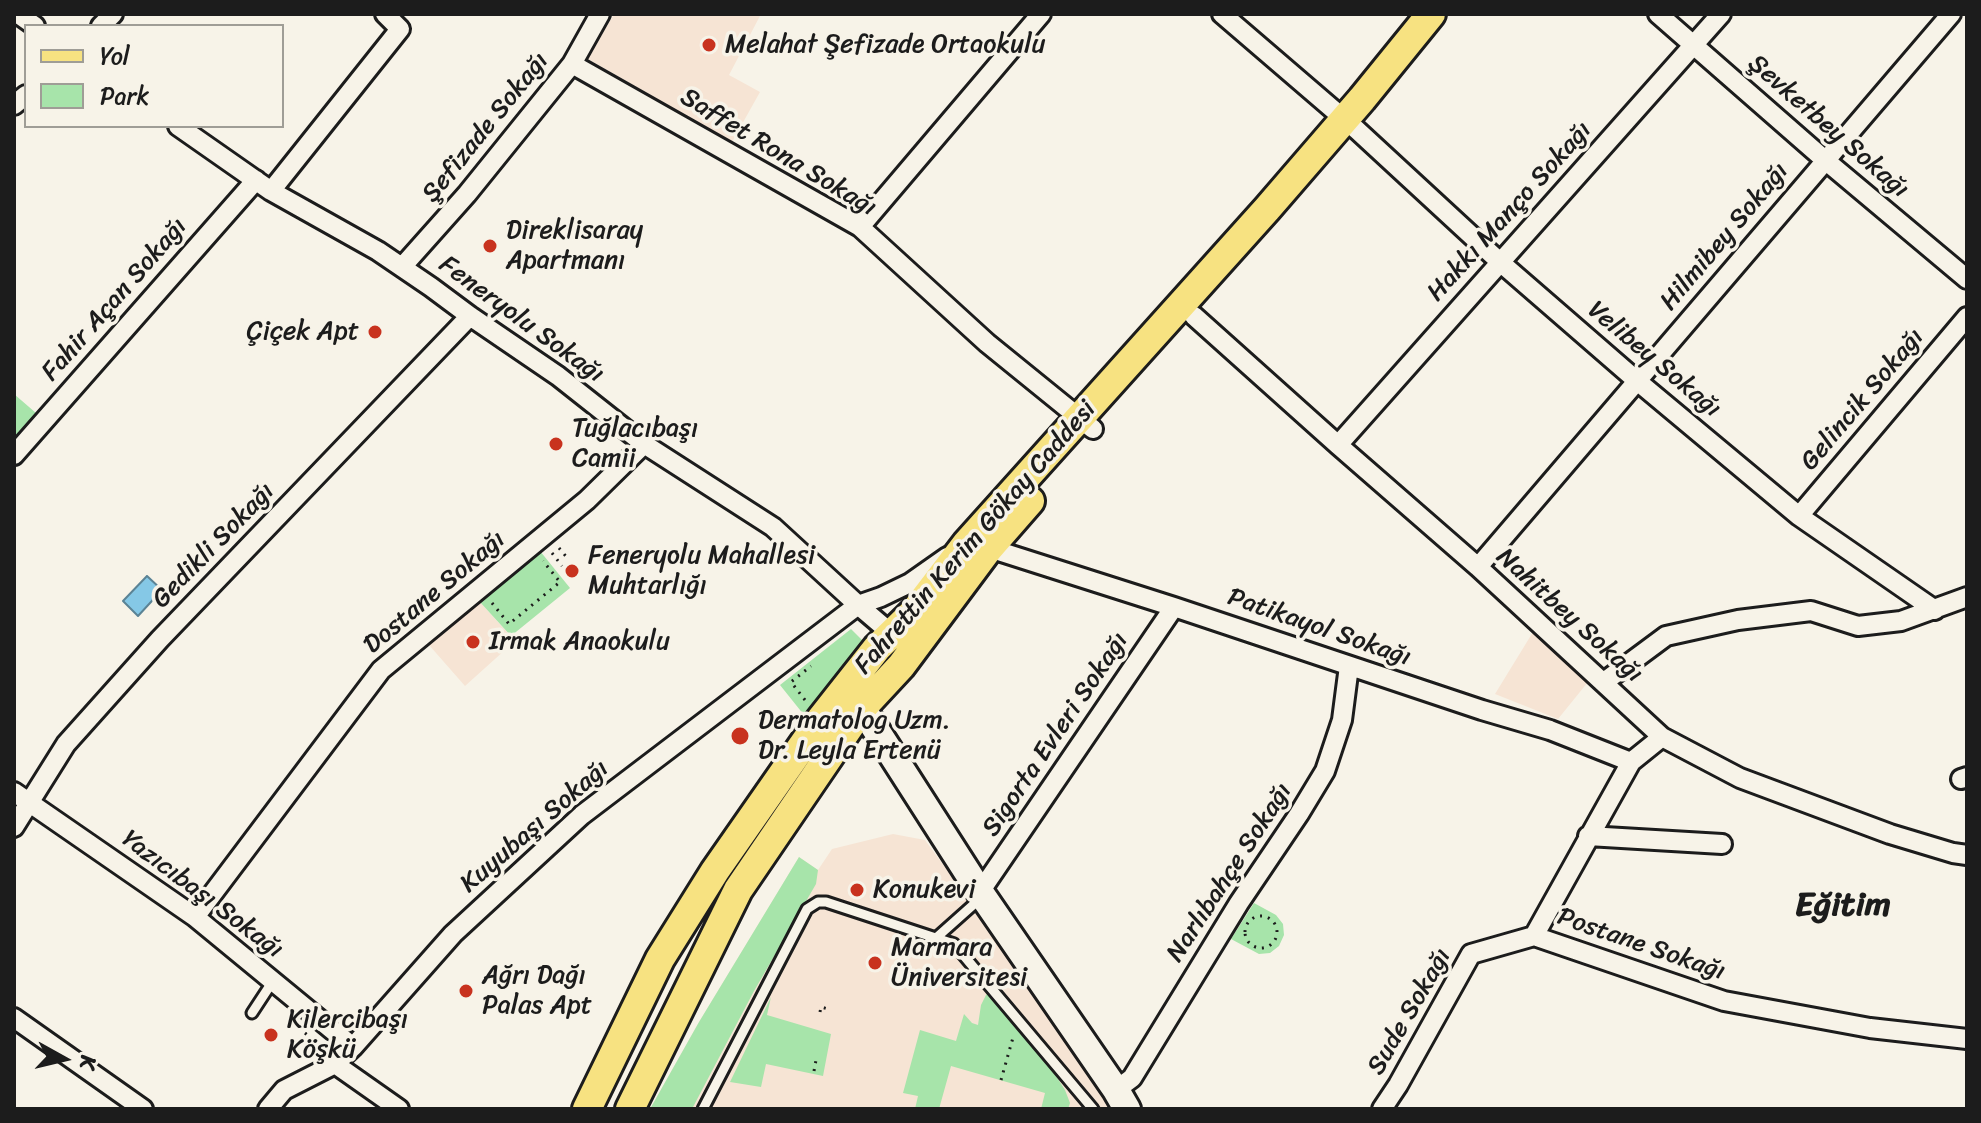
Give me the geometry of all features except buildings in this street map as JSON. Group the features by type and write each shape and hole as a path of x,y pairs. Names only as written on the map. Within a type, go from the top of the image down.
{"main road":[{"name":"Fahrettin Kerim Gökay Caddesi","path":"1086,423 1194,316 1351,125 1431,14"},
{"name":"Fahrettin Kerim Gökay Caddesi","path":"587,1109 660,959 715,871 821,719 877,648 978,545 1267,209 1351,125 1452,14"},
{"name":"Fahrettin Kerim Gökay Caddesi","path":"630,1109 738,890 862,708 901,666 928,630 978,545"},
{"path":"892,634 928,630"}],"street":[{"path":"271,191 400,29 385,14"},
{"name":"Şefizade Sokağı","path":"402,267 467,194 572,64 600,14"},
{"path":"860,227 1041,14"},
{"name":"Velibey Sokağı","path":"1222,14 1636,380 1799,516 1935,610"},
{"name":"Şevketbey Sokağı","path":"1658,14 1967,279"},
{"name":"Hakkı Manço Sokağı","path":"1338,445 1721,14"},
{"name":"Hilmibey Sokağı","path":"1478,567 1951,14"},
{"name":"Saffet Rona Sokağı","path":"572,64 860,227 987,343 1086,423"},
{"name":"Feneryolu Sokağı","path":"181,128 271,191 402,267 558,376 644,444 773,527 892,634"},
{"name":"Fahir Açan Sokağı","path":"14,455 256,180"},
{"name":"Gedikli Sokağı","path":"14,827 22,797 66,744 160,639 470,316"},
{"name":"Nahitbey Sokağı","path":"1194,316 1478,567 1662,737 1740,778 1890,834 1967,855"},
{"name":"Gelincik Sokağı","path":"1799,516 1967,317"},
{"name":"Dostane Sokağı","path":"195,917 381,670 587,500 644,444"},
{"name":"Kuyubaşı Sokağı","path":"268,1109 284,1090 335,1064 453,934 582,815 858,605 910,583 978,545"},
{"name":"Patikayol Sokağı","path":"978,545 1550,730 1631,762"},
{"path":"1604,682 1666,636 1738,620 1811,611 1858,626 1901,621 1967,597"},
{"name":"Sigorta Evleri Sokağı","path":"980,892 1174,607"},
{"name":"Narlıbahçe Sokağı","path":"1121,1100 1239,903 1325,771 1342,720 1349,666"},
{"path":"862,708 980,892 1121,1100"},
{"name":"Postane Sokağı","path":"1662,737 1631,762 1534,936 1724,1001 1870,1028 1967,1039"},
{"name":"Yazıcıbaşı Sokağı","path":"22,797 195,917 353,1047"},
{"path":"1588,836 1722,844"},
{"name":"Sude Sokağı","path":"1386,1108 1471,954 1534,936"},
{"path":"14,1018 143,1109"},
{"path":"335,1064 399,1109"}],"lane":[{"path":"936,938 973,905 980,892"},
{"path":"703,1109 807,909 818,902 954,944 1087,1106"},
{"path":"252,1013 273,981"}],"path":[{"path":"476,591 489,599 509,624 558,585 560,582 531,545"},
{"path":"812,708 791,682 820,659"},
{"path":"1262,916 1270,918 1276,925 1277,933 1274,941 1260,948 1247,939 1245,931 1254,917 1262,916"},
{"path":"820,1012 821,1007 828,1009"},
{"path":"1001,1080 1016,1025"},
{"path":"814,1071 816,1060"}],"shaded area":[{"path":"614,14 761,14 729,75 760,92 732,142 588,59"},
{"name":"Irmak Anaokulu","path":"479,601 515,641 465,686 429,645"},
{"path":"1533,632 1588,682 1558,719 1495,694"},
{"name":"Marmara Üniversitesi","path":"893,834 925,840 1057,1020 1114,1109 650,1109 799,857 818,870 832,849"}],"green space":[{"path":"14,394 36,413 14,438"},
{"path":"540,551 570,588 511,636 479,601"},
{"path":"851,629 867,645 808,720 780,685"},
{"path":"799,857 818,870 816,884 754,991 692,1109 650,1109 699,1022"},
{"path":"1254,903 1276,915 1283,924 1284,935 1279,946 1270,953 1259,954 1231,939"},
{"path":"989,992 1046,1060 1065,1090 1070,1103 1068,1109 1041,1109 1045,1093 951,1066 939,1109 915,1109 918,1096 903,1093 920,1030 956,1041 964,1014 978,1025 981,1005"},
{"path":"771,997 767,1015 831,1034 823,1076 766,1064 761,1087 730,1082"}],"water":[{"path":"147,576 162,590 138,616 123,601"}],"place":[{"name":"Melahat Şefizade Ortaokulu","path":"709,45"},
{"name":"Direklisaray Apartmanı","path":"490,246"},
{"name":"Çiçek Apt","path":"375,332"},
{"name":"Tuğlacıbaşı Camii","path":"556,444"},
{"name":"Feneryolu Mahallesi Muhtarlığı","path":"572,571"},
{"name":"Irmak Anaokulu","path":"473,642"},
{"name":"Dermatolog Uzm. Dr. Leyla Ertenü","path":"740,736"},
{"name":"Konukevi","path":"857,890"},
{"name":"Marmara Üniversitesi","path":"875,963"},
{"name":"Ağrı Dağı Palas Apt","path":"466,991"},
{"name":"Kilercibaşı Köşkü","path":"271,1035"}],"district":[{"name":"Eğitim","path":"1843,906"}]}
